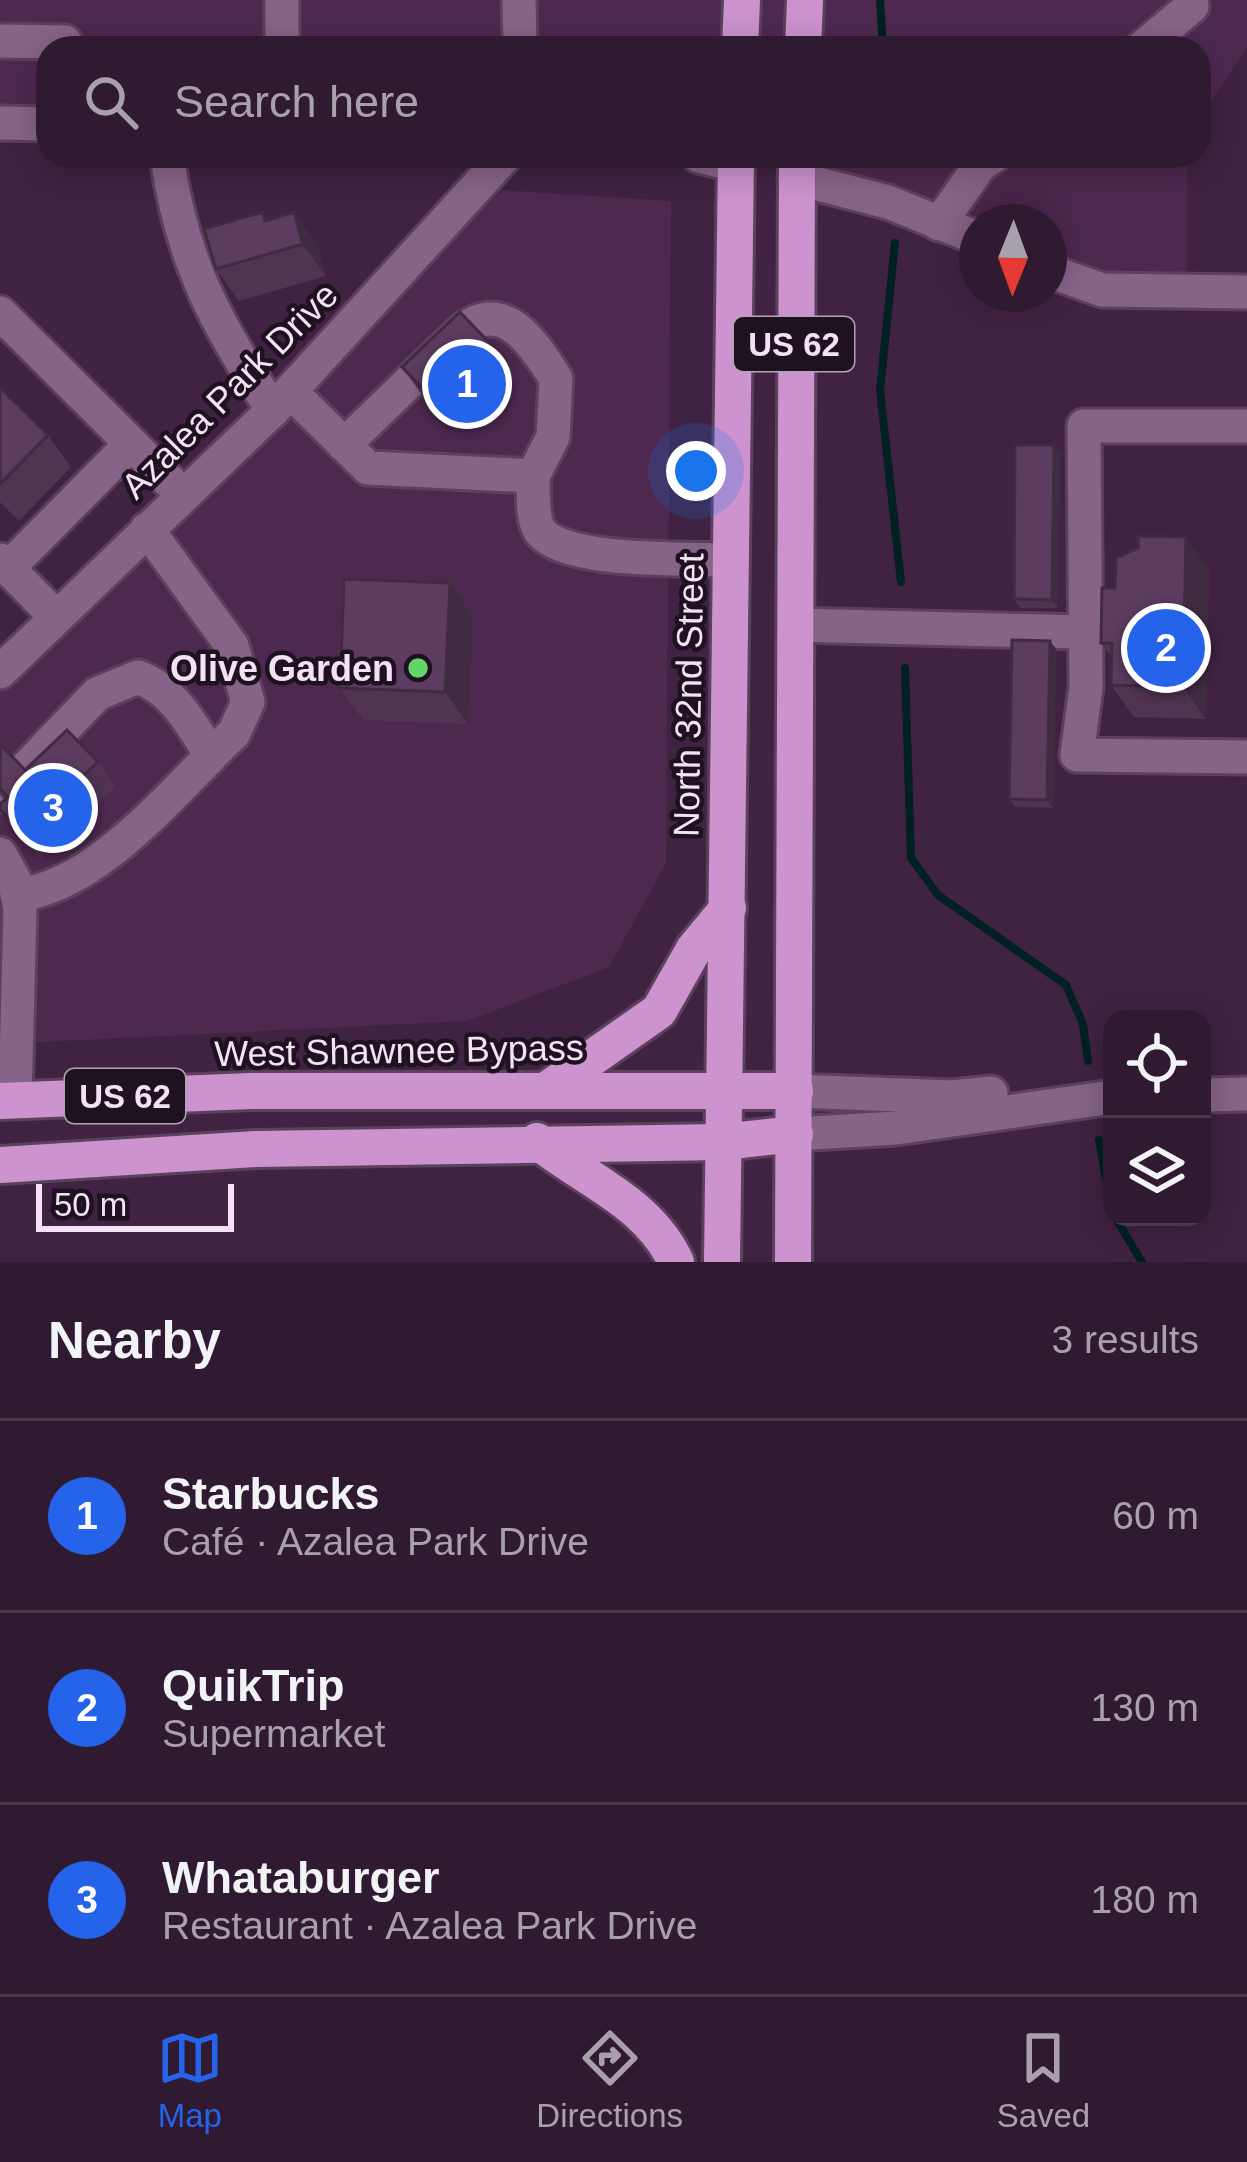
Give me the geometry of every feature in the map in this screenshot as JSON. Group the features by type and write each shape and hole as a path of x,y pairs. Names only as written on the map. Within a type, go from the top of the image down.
{"highway":[{"path":"740,36 742,0"},
{"path":"803,36 805,0"},
{"name":"North 32nd Street","path":"722,1262 736,168"},
{"name":"US 62","path":"0,1165 256,1149 537,1141 723,1142 795,1134 796,168"},
{"path":"548,1089 659,1011 694,949 728,908"},
{"name":"West Shawnee Bypass","path":"8,1100 548,1089 795,1091"},
{"path":"793,1262 795,1134"},
{"path":"537,1141 580,1175 641,1211 676,1262"}],"street":[{"path":"282,0 282,36"},
{"path":"518,0 520,36"},
{"path":"1156,36 1192,6"},
{"path":"0,40 36,41"},
{"path":"0,122 36,124"},
{"path":"168,168 174,210 194,278 281,401 368,468 533,476"},
{"name":"Azalea Park Drive","path":"4,658 56,617 281,401 494,168"},
{"path":"799,168 959,231"},
{"path":"939,224 978,168"},
{"path":"1067,277 1102,290 1247,292"},
{"path":"0,313 183,495"},
{"path":"344,445 476,319 493,316 510,322 556,379 553,437 533,476 537,526 551,543 607,554 732,560"},
{"path":"1247,426 1084,426 1086,687 1077,754 1247,758"},
{"path":"56,617 4,564 131,444"},
{"path":"17,895 50,892 86,872 234,733 248,702 232,646 147,529"},
{"path":"795,626 1084,632"},
{"path":"0,794 97,694 138,677 156,684 179,705 211,755"},
{"path":"0,854 17,895 8,1100"},
{"path":"795,1091 952,1097 1052,1088 1103,1095"},
{"path":"1211,1094 1247,1094"},
{"path":"795,1134 896,1128 1103,1097"}],"shaded area":[{"path":"0,0 1247,0 1247,48 1211,101 1211,36 36,36 36,132 0,130"},
{"path":"825,168 1187,168 1186,284 1104,279 1067,264 1067,204 959,204 959,210"},
{"path":"502,190 671,201 666,863 609,967 467,1021 0,1044 0,685"}],"building":[{"path":"263,212 265,221 294,212 303,244 216,269 204,229"},
{"path":"460,312 497,351 439,406 402,367"},
{"path":"0,388 48,435 0,484"},
{"path":"1015,445 1054,445 1052,600 1014,599"},
{"path":"1138,536 1186,537 1183,687 1111,685 1112,643 1101,643 1102,588 1115,588 1116,558 1138,548"},
{"path":"344,579 450,583 445,692 340,688"},
{"path":"1012,640 1050,641 1047,800 1009,799"},
{"path":"67,730 98,762 54,803 58,812 45,824 39,819 23,834 0,809 8,797 0,788 0,744 25,770"}],"waterway":[{"path":"880,0 882,36"},
{"path":"895,243 880,390 901,582"},
{"path":"905,668 911,858 938,895 1066,985 1083,1024 1088,1061"},
{"path":"1099,1140 1103,1162"},
{"path":"1120,1226 1142,1262"}],"place":[{"name":"Starbucks","path":"467,384"},
{"name":"QuikTrip","path":"1166,648"},
{"name":"Olive Garden","path":"418,668"},
{"name":"Whataburger","path":"53,808"}]}
